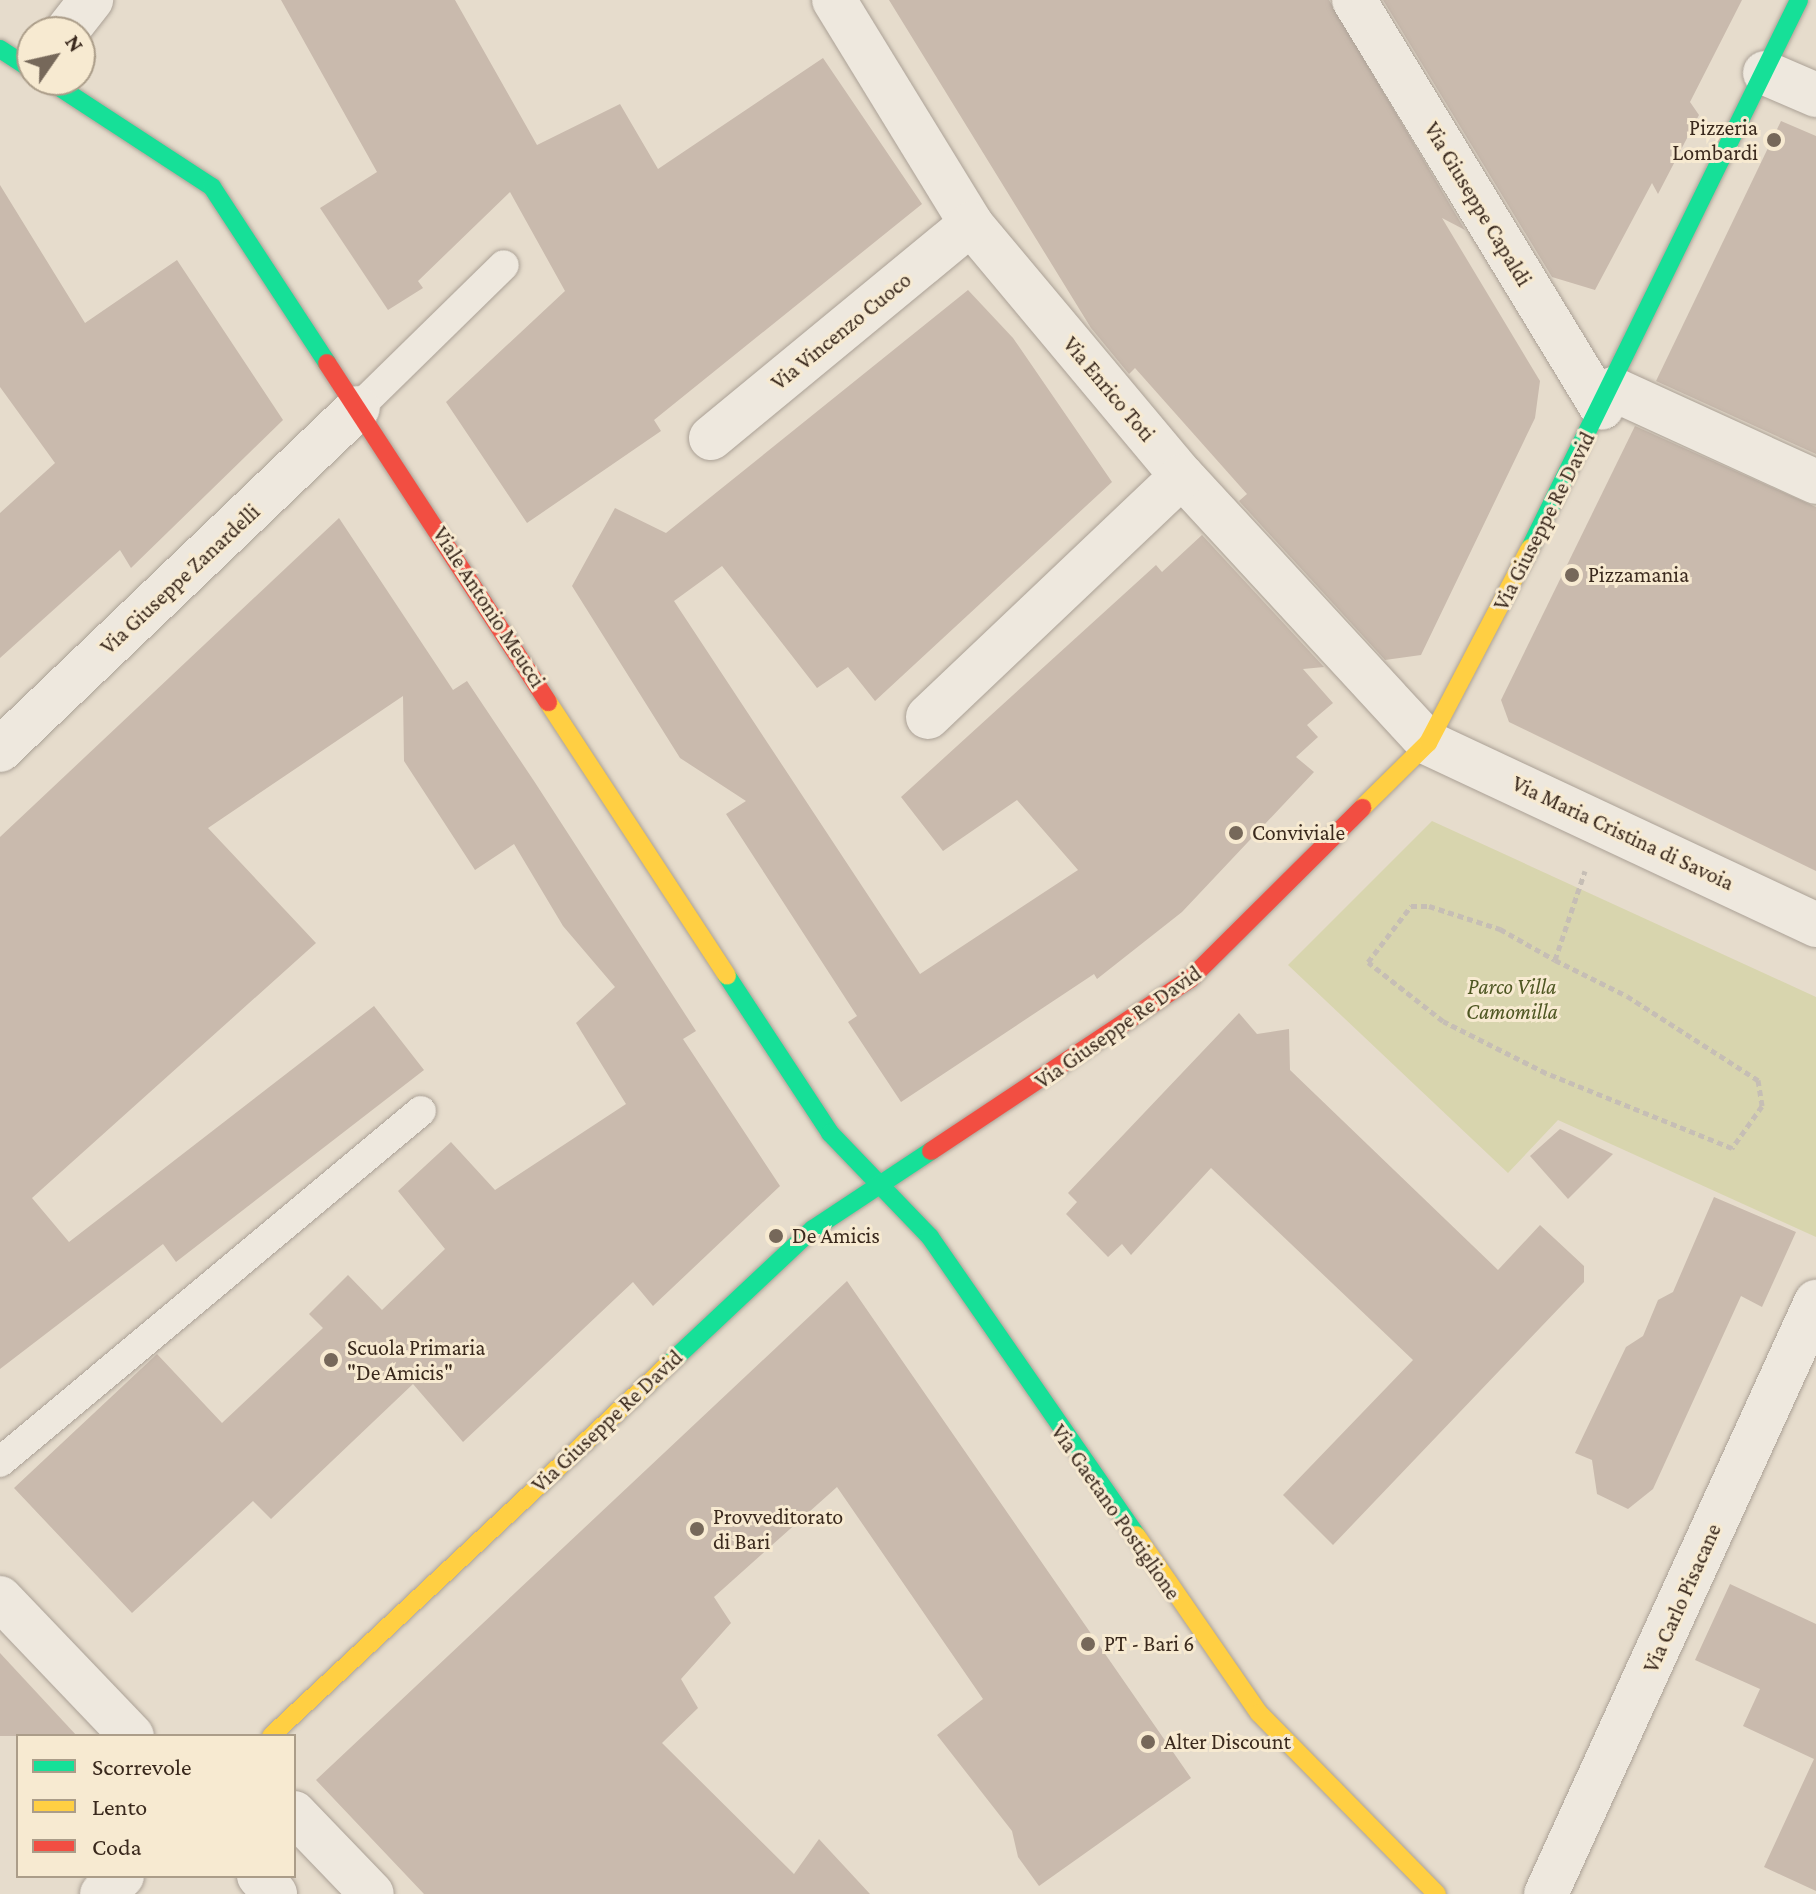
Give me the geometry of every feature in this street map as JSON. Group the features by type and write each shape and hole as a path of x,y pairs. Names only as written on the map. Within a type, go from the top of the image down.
{"street":[{"path":"78,16 91,0"},
{"name":"Via Enrico Toti","path":"834,0 971,224 1182,476 1428,743"},
{"name":"Via Giuseppe Capaldi","path":"1354,0 1607,399"},
{"name":"Via Giuseppe Re David","path":"273,1734 813,1229 1190,979 1428,743 1607,399 1799,0"},
{"path":"1765,73 1816,95"},
{"name":"Viale Antonio Meucci","path":"86,96 212,187 830,1133 876,1188"},
{"name":"Via Vincenzo Cuoco","path":"711,438 971,224"},
{"path":"1607,399 1816,482"},
{"name":"Via Giuseppe Zanardelli","path":"0,750 358,408"},
{"path":"928,717 1182,476"},
{"name":"Via Maria Cristina di Savoia","path":"1428,743 1601,820 1816,925"},
{"name":"Via Gaetano Postiglione","path":"876,1188 930,1237 1259,1713 1437,1894"},
{"name":"Via Carlo Pisacane","path":"1546,1894 1805,1357 1816,1302"},
{"path":"0,1598 130,1734"},
{"path":"296,1815 372,1894"},
{"path":"102,1894 120,1878"},
{"path":"261,1878 275,1894"}],"lane":[{"path":"358,408 504,265"},
{"path":"0,1462 421,1111"}],"path":[{"path":"1555,960 1601,820"},
{"path":"1411,906 1429,906 1500,929 1555,960 1627,996 1758,1080 1762,1106 1732,1148 1560,1079 1443,1021 1368,962 1411,906"}],"green space":[{"name":"Parco Villa Camomilla","path":"1432,821 1816,997 1816,1237 1558,1120 1508,1173 1288,965"}],"building":[{"path":"281,0 455,0 537,145 620,104 658,169 823,58 922,204 654,420 661,431 527,523 446,402 565,291 510,192 418,281 423,288 388,310 320,208 377,172"},
{"path":"889,0 1329,0 1465,230 1442,218 1540,381 1535,418 1421,655 1385,660 1239,501 1247,494 1135,368 1129,374 1091,328"},
{"path":"1383,0 1742,0 1690,102 1699,115 1658,194 1652,183 1595,290 1552,277"},
{"path":"1781,121 1816,136 1816,454 1656,381"},
{"path":"0,185 85,323 177,260 283,420 131,568 120,550 0,658 0,513 55,463 0,387"},
{"path":"968,290 1013,338 1112,482 875,701 848,667 817,688 722,566 674,601 920,974 1078,870 1017,800 943,851 901,797 1156,565 1162,572 1202,535 1324,667 1303,669 1333,703 1307,725 1318,737 1296,757 1314,772 1182,912 1097,979 1094,974 901,1102 848,1022 857,1016 726,814 746,801 680,758 572,586 615,508 666,533"},
{"path":"1635,426 1816,507 1816,871 1509,722 1501,700"},
{"path":"339,518 453,690 467,681 534,781 696,1031 683,1039 780,1186 653,1306 633,1282 463,1442 413,1384 271,1519 253,1501 132,1613 14,1488 157,1354 222,1423 323,1328 309,1314 348,1275 382,1310 445,1249 398,1191 451,1142 495,1190 626,1104 576,1023 615,987 563,926 514,844 475,870 404,761 403,696 208,828 316,943 32,1198 69,1242 374,1006 424,1070 176,1262 163,1244 0,1369 0,837"},
{"path":"1239,1013 1257,1034 1289,1029 1290,1070 1498,1270 1540,1225 1584,1266 1584,1282 1333,1545 1283,1495 1413,1360 1211,1168 1131,1255 1122,1244 1108,1257 1066,1214 1077,1202 1068,1193"},
{"path":"1560,1129 1613,1154 1568,1199 1530,1156"},
{"path":"1714,1197 1796,1232 1762,1307 1741,1296 1653,1489 1628,1509 1597,1494 1592,1460 1575,1453 1626,1347 1643,1336 1658,1300 1673,1292"},
{"path":"847,1281 1191,1778 1039,1886 1018,1857 1012,1831 937,1735 983,1699 837,1487 714,1597 731,1623 681,1679 698,1708 662,1743 794,1874 819,1839 870,1894 424,1894 316,1780"},
{"path":"1730,1584 1816,1624 1816,1891 1764,1867 1814,1759 1743,1726 1760,1689 1695,1660"},
{"path":"0,1653 75,1734 0,1736"}],"traffic: fast":[{"path":"1530,548 1799,0"},
{"path":"0,49 16,60"},
{"path":"73,96 212,187 327,363"},
{"path":"727,976 830,1133 930,1237 1136,1535"},
{"path":"669,1364 813,1229 931,1151"}],"traffic: slow":[{"path":"1362,808 1428,743 1530,548"},
{"path":"548,702 727,976"},
{"path":"273,1734 669,1364"},
{"path":"1136,1535 1259,1713 1437,1894"}],"traffic: jam":[{"path":"327,363 548,702"},
{"path":"931,1151 1190,979 1362,808"}],"place":[{"name":"Pizzeria Lombardi","path":"1774,140"},
{"name":"Pizzamania","path":"1572,575"},
{"name":"Conviviale","path":"1236,833"},
{"name":"De Amicis","path":"776,1236"},
{"name":"Scuola Primaria \"De Amicis\"","path":"331,1360"},
{"name":"Provveditorato di Bari","path":"697,1529"},
{"name":"PT - Bari 6","path":"1088,1644"},
{"name":"Alter Discount","path":"1148,1742"}]}
